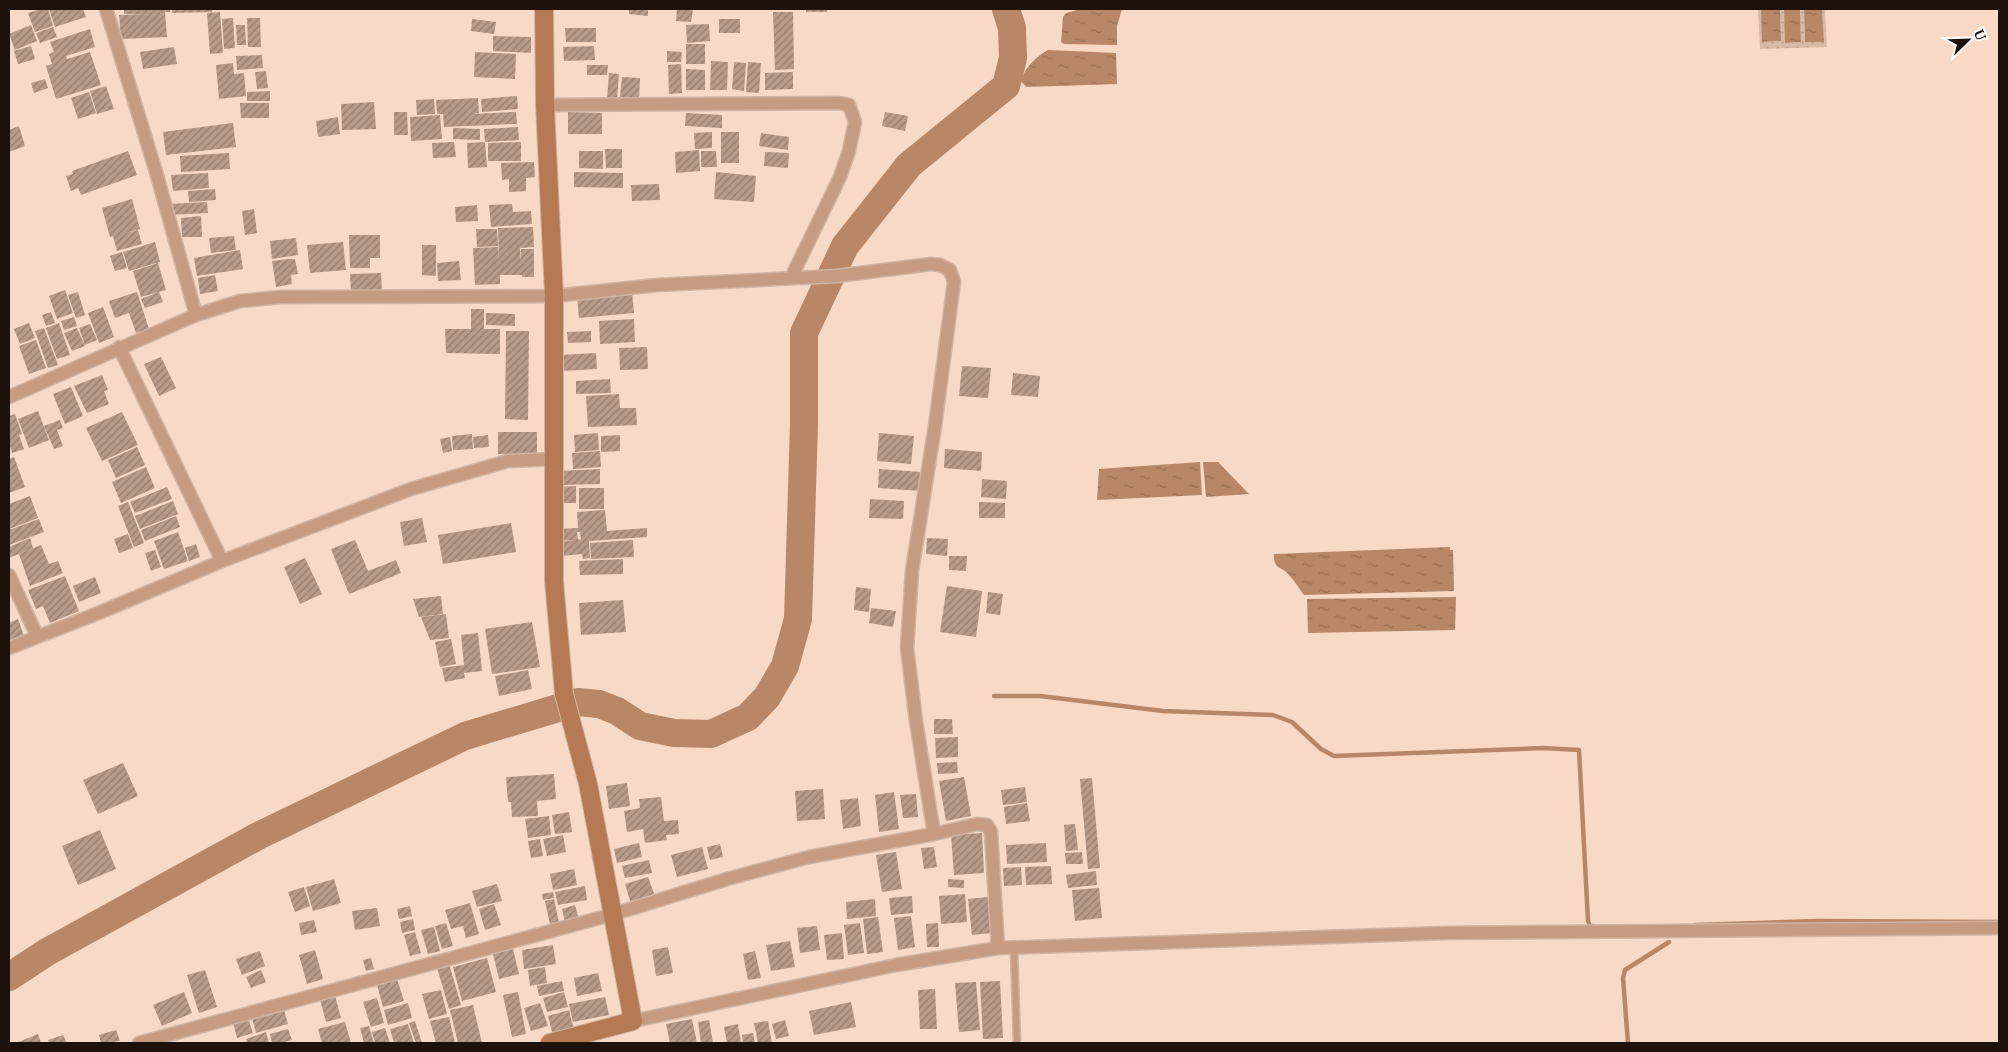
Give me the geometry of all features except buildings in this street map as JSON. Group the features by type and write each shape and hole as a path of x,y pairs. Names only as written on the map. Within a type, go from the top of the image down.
{"street":[{"path":"106,9 156,172 196,314"},
{"path":"544,9 545,105 554,296 556,459 554,581 564,694 574,725 588,784 633,1020"},
{"path":"545,105 829,103 849,105 855,122 849,151 840,177 796,278"},
{"path":"9,397 196,314 240,301 281,297 554,296 657,285 837,276 940,264 950,270 954,282 935,426 912,572 907,648 916,721 934,834"},
{"path":"119,347 222,561"},
{"path":"9,648 222,561 410,489 508,461 556,459"},
{"path":"9,575 37,636"},
{"path":"139,1043 156,1041 614,914 727,879 809,857 934,834 977,824 987,825 990,828 998,948"},
{"path":"550,1043 633,1020 896,964 998,948 1444,933 1999,928"}],"lane":[{"path":"1014,948 1017,1043"}],"shaded area":[{"path":"1758,9 1761,9 1763,42 1781,41 1780,9 1784,9 1786,43 1801,42 1800,9 1804,9 1805,42 1824,42 1822,9 1825,9 1827,47 1760,49"}],"water":[{"path":"1081,9 1122,9 1117,26 1117,45 1064,44 1061,42 1063,17 1066,13"},
{"path":"1761,9 1780,9 1781,41 1762,42"},
{"path":"1784,9 1800,9 1801,42 1785,43"},
{"path":"1804,9 1822,9 1824,42 1805,42"},
{"path":"1048,50 1116,53 1117,84 1026,87 1021,81 1025,72 1035,59"},
{"path":"1200,462 1202,495 1097,500 1099,469"},
{"path":"1203,462 1218,462 1249,494 1206,497"},
{"path":"1450,547 1450,550 1453,550 1454,591 1304,595 1289,575 1276,565 1274,559 1274,554"},
{"path":"1456,597 1455,630 1308,633 1307,599"}],"waterway":[{"path":"9,977 47,952 258,836 465,736 578,702 599,704 617,711 640,726 674,733 711,734 748,717 767,697 785,666 798,619 804,424 804,333 845,246 909,165 1006,86 1013,58 1012,28 1006,9"},
{"path":"994,696 1040,696 1163,711 1273,715 1292,722 1321,749 1334,756 1543,748 1579,750 1588,921 1590,926 1594,926"},
{"path":"1695,925 1818,921 1999,922"},
{"path":"1628,1043 1623,978 1625,970 1669,942"}]}
